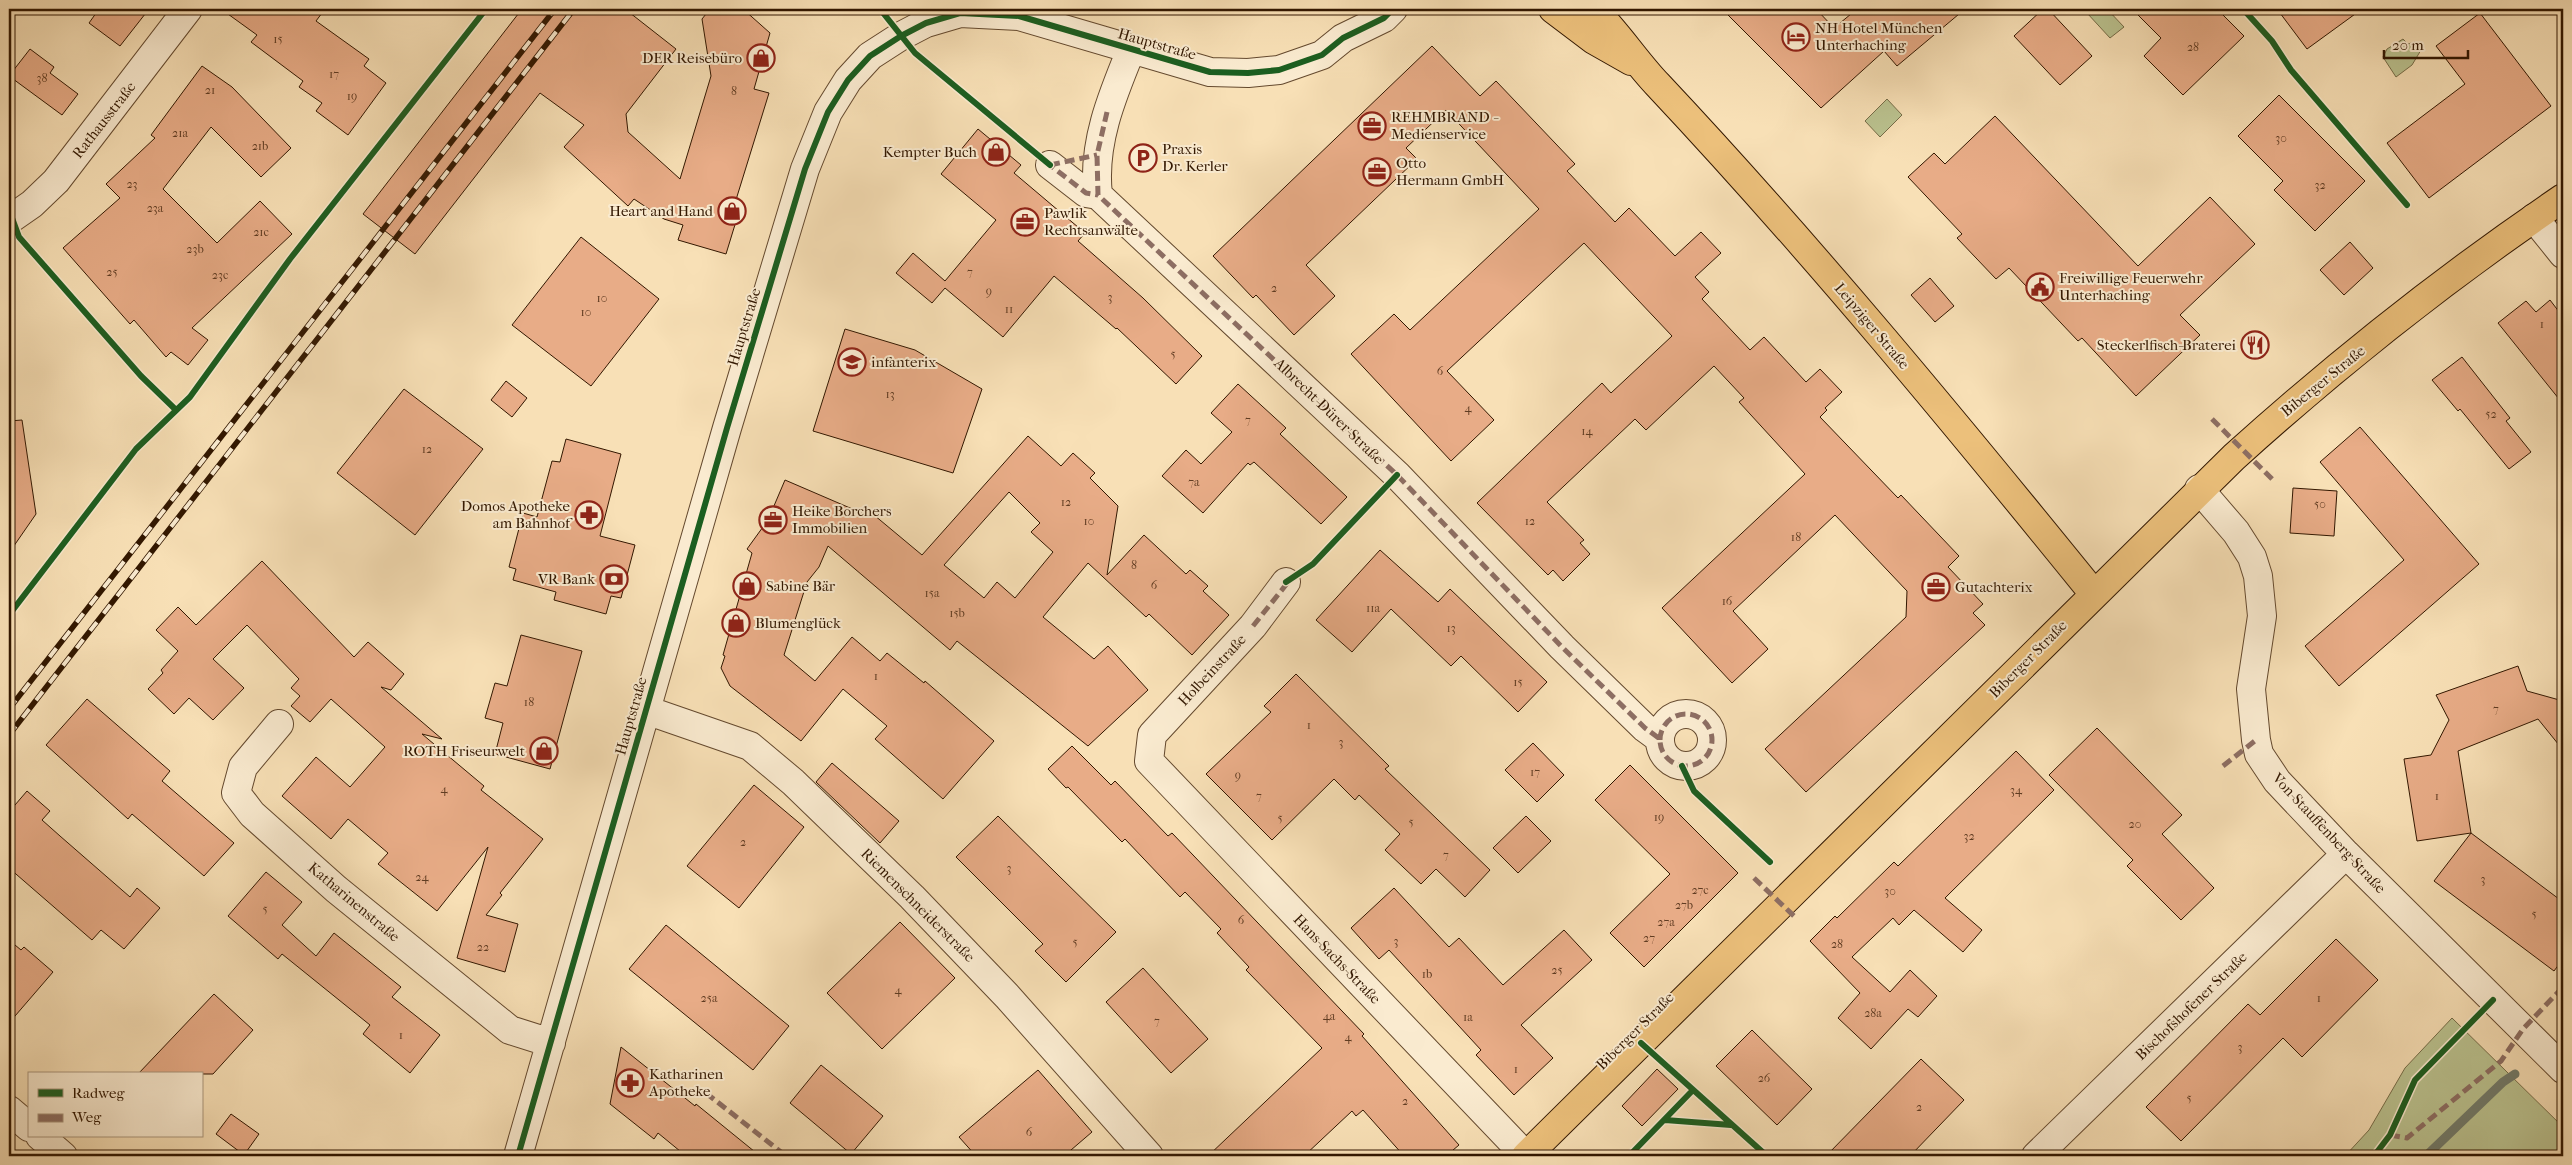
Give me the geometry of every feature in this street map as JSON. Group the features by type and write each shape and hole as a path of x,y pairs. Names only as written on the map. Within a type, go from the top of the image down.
{"main road":[{"name":"Leipziger Straße","path":"1553,9 1594,40 1640,67"},
{"name":"Leipziger Straße","path":"1593,9 1608,23 1640,67 1803,244 1980,454 2094,594"},
{"name":"Biberger Straße","path":"1526,1156 2199,490 2341,365 2563,198"}],"street":[{"name":"Rathausstraße","path":"9,220 32,204 56,181 188,9"},
{"name":"Hauptstraße","path":"1343,38 1359,9"},
{"name":"Hauptstraße","path":"518,1156 646,710 805,169 828,112 848,80 870,56 901,36 926,23 960,13 1019,16 1210,72 1248,73 1279,70 1322,55 1343,38 1384,18 1393,9"},
{"path":"1098,195 1097,155 1107,112 1131,50"},
{"name":"Albrecht-Dürer-Straße","path":"1097,155 1050,165 1086,193 1098,195 1397,475 1562,647 1645,728 1660,739"},
{"path":"2534,218 2563,254"},
{"name":"Von-Stauffenberg-Straße","path":"2199,490 2236,532 2252,557 2258,576 2262,616 2251,689 2256,740 2260,754 2277,781 2346,854 2563,1069"},
{"name":"Holbeinstraße","path":"1149,761 1152,734 1253,626 1286,582"},
{"name":"Riemenschneiderstraße","path":"646,710 750,746 793,782 912,897 1008,996 1149,1156"},
{"name":"Katharinenstraße","path":"279,724 243,767 236,793 252,814 336,889 510,1030 551,1043"},
{"name":"Hans-Sachs-Straße","path":"1149,761 1526,1156"},
{"name":"Bischofshofener Straße","path":"2036,1156 2346,854"},
{"path":"9,1110 28,1126"},
{"path":"42,1138 63,1156"}],"green space":[{"path":"2091,9 2107,9 2124,27 2110,38 2087,13"},
{"path":"2403,39 2408,44 2415,42 2421,50 2412,65 2396,77 2383,57 2387,49"},
{"path":"1887,99 1902,115 1880,137 1865,121"},
{"path":"2452,1018 2563,1127 2563,1156 2345,1156 2369,1130 2405,1068"}],"building":[{"path":"99,9 149,9 120,46 89,23"},
{"path":"221,9 325,9 316,21 369,59 364,66 386,83 348,135 316,111 322,103 299,87 303,81 251,42 257,35"},
{"path":"522,9 625,9 676,49 626,114 628,132 680,179 711,76 702,19 710,9 743,9 770,33 754,89 769,93 735,203 741,205 726,254 678,240 683,225 664,219 634,199 628,206 564,147 584,125 540,93 415,254 363,214"},
{"name":"NH Hotel München Unterhaching","path":"1722,9 1816,9 1834,28 1857,9 1965,9 1897,66 1884,51 1821,108"},
{"path":"2043,9 2048,9 2092,56 2060,85 2014,36"},
{"path":"2132,9 2217,9 2244,36 2183,95 2144,56 2161,38"},
{"path":"2277,9 2362,9 2307,49"},
{"path":"2480,13 2551,106 2429,198 2387,143 2465,84 2436,46"},
{"path":"1432,46 1480,96 1496,81 1575,164 1567,171 1615,222 1629,208 1675,256 1701,232 1721,253 1695,277 1709,292 1702,299 1750,350 1764,337 1806,382 1820,369 1842,392 1825,408 1827,410 1820,417 1898,498 1901,495 1959,556 1948,567 1983,604 1973,613 1985,625 1806,792 1765,749 1906,617 1907,591 1835,515 1733,611 1768,649 1732,683 1662,608 1805,474 1739,402 1744,398 1714,366 1646,430 1635,419 1547,502 1584,540 1580,543 1590,554 1563,581 1553,570 1548,575 1477,503 1602,383 1611,393 1672,336 1584,243 1447,371 1494,420 1451,461 1351,354 1394,314 1410,330 1539,209 1446,110 1406,148 1417,159 1306,265 1335,296 1294,335 1256,295 1253,298 1213,256"},
{"path":"30,49 54,67 50,73 78,94 62,115 9,76"},
{"path":"202,66 232,87 291,148 261,177 211,127 163,189 217,243 260,201 292,234 192,328 208,340 188,365 171,352 166,357 134,320 130,324 63,248 120,198 106,184 155,138 151,135"},
{"path":"2279,95 2365,181 2315,231 2274,190 2283,181 2238,136"},
{"path":"1995,116 2138,266 2210,197 2255,244 2180,315 2200,335 2136,396 2082,338 2078,341 2009,268 1996,279 1957,238 1962,234 1908,177 1934,153 1945,164"},
{"path":"978,129 1021,165 1014,173 1085,233 1078,241 1143,298 1202,356 1176,384 1117,328 1054,276 1003,337 945,288 932,303 896,273 913,253 945,281 996,220 941,174"},
{"path":"581,237 659,299 591,386 512,325"},
{"path":"2350,242 2373,268 2344,295 2320,270"},
{"path":"1930,278 1954,306 1935,322 1911,295"},
{"path":"2550,300 2563,317 2563,404 2498,323 2526,301 2536,312"},
{"path":"845,329 915,350 982,389 953,473 813,431"},
{"path":"2462,357 2510,418 2506,421 2531,452 2509,469 2460,409 2458,411 2432,380"},
{"path":"506,381 527,398 512,417 491,400"},
{"path":"1238,384 1286,428 1280,434 1347,497 1321,524 1254,462 1250,465 1248,463 1203,513 1162,476 1186,450 1201,464 1232,432 1211,413"},
{"path":"404,389 483,449 415,535 337,473"},
{"path":"22,420 36,514 9,553 9,421"},
{"path":"2360,427 2479,564 2339,686 2305,646 2404,560 2320,462"},
{"path":"1028,436 1061,466 1073,453 1095,473 1090,478 1118,506 1107,575 1144,535 1186,574 1190,570 1208,586 1203,591 1229,615 1192,655 1149,614 1146,617 1088,563 1043,617 1094,659 1108,646 1148,690 1088,746 957,641 950,650 828,546 819,567 807,582 784,655 815,681 852,637 880,661 887,653 924,683 925,681 994,741 943,799 875,739 887,726 843,689 801,741 730,686 721,668 752,553 747,549 768,520 785,480 864,514 868,510 922,555","holes":["1009,492 1040,523 1031,532 1053,552 1015,598 997,582 984,598 944,565"]},
{"path":"566,439 621,454 600,536 635,545 621,598 611,596 606,614 554,600 556,592 513,580 516,569 509,567 523,513 537,517 552,461 560,462"},
{"path":"2293,488 2337,491 2334,536 2290,533"},
{"path":"1380,550 1438,602 1450,589 1547,682 1518,712 1461,656 1451,666 1391,609 1352,652 1316,620"},
{"path":"262,561 354,657 368,642 404,674 391,690 381,687 442,739 422,734 484,786 481,790 543,839 500,893 502,895 486,915 518,924 505,972 457,958 488,847 437,911 378,864 388,853 348,819 331,839 282,796 316,757 350,787 385,747 331,699 310,722 291,706 300,696 291,688 299,679 247,625 213,659 244,688 213,720 189,698 174,714 148,689 163,673 161,670 178,651 156,630 178,607 196,625"},
{"path":"521,635 582,651 550,769 495,754 503,723 485,718 495,683 507,686"},
{"path":"2518,666 2527,691 2563,701 2563,750 2538,719 2458,751 2471,833 2417,841 2404,759 2431,755 2449,720 2436,695"},
{"path":"1296,674 1389,766 1385,769 1490,870 1465,897 1436,869 1421,884 1385,850 1400,834 1359,795 1355,800 1334,779 1272,840 1206,774 1271,712 1264,706"},
{"path":"87,699 170,771 162,781 234,843 204,876 132,814 128,819 46,745"},
{"path":"2097,728 2182,815 2162,834 2214,888 2181,920 2127,866 2133,860 2049,775"},
{"path":"1533,743 1564,775 1537,802 1505,770"},
{"path":"1072,746 1111,785 1115,781 1168,836 1172,833 1364,1034 1362,1036 1459,1145 1446,1156 1404,1156 1363,1110 1356,1116 1352,1111 1304,1156 1208,1156 1322,1048 1246,970 1249,967 1217,933 1221,929 1185,892 1180,897 1125,839 1122,842 1048,769"},
{"path":"2016,751 2054,790 1945,898 1982,930 1963,952 1914,910 1899,925 1893,918 1852,957 1890,992 1910,970 1937,996 1918,1017 1908,1009 1871,1049 1838,1018 1860,993 1810,941 1835,916 1837,918 1894,862 1898,866"},
{"path":"832,763 899,821 880,843 816,782"},
{"path":"1630,765 1738,873 1644,967 1610,933 1670,874 1595,800"},
{"path":"754,785 804,827 739,908 687,866"},
{"path":"27,791 50,811 42,820 60,836 130,897 137,888 160,908 124,949 101,930 92,940 9,868 9,812"},
{"path":"998,816 1116,932 1066,982 1035,951 1043,944 956,857"},
{"path":"1526,816 1551,841 1518,873 1493,848"},
{"path":"2471,833 2563,902 2563,959 2554,971 2434,881"},
{"path":"266,872 302,902 282,925 316,956 334,933 401,987 392,997 440,1035 410,1073 363,1034 370,1025 282,954 278,959 228,916"},
{"path":"1394,888 1449,947 1459,938 1503,985 1564,930 1592,960 1521,1025 1553,1058 1514,1095 1476,1055 1481,1050 1389,950 1379,959 1351,928"},
{"path":"900,922 955,978 882,1049 827,993"},
{"path":"666,925 789,1026 753,1070 629,969"},
{"path":"2336,939 2378,980 2302,1057 2283,1038 2181,1141 2146,1107 2248,1004 2260,1015"},
{"path":"9,940 21,950 24,947 53,972 9,1023"},
{"path":"1143,968 1208,1039 1171,1073 1106,1002"},
{"path":"214,994 253,1030 213,1074 202,1074 202,1072 140,1072"},
{"path":"1752,1030 1812,1089 1777,1125 1716,1066"},
{"path":"621,1047 760,1156 686,1156 658,1133 654,1139 610,1104"},
{"path":"1921,1059 1964,1100 1910,1156 1826,1156"},
{"path":"821,1065 883,1116 851,1154 790,1103"},
{"path":"1657,1069 1678,1089 1642,1126 1622,1106"},
{"path":"1038,1070 1092,1132 1064,1156 976,1156 959,1137"},
{"path":"231,1114 259,1134 244,1155 216,1134"}],"waterway":[{"path":"2426,1156 2503,1082 2515,1074"}],"railway":[{"path":"9,709 555,9"},
{"path":"9,735 574,9"}],"marked path":[{"path":"1107,112 1097,155 1098,195 1397,475 1562,647 1645,728 1660,739"},
{"path":"1050,165 1097,155"},
{"path":"1046,162 1086,193 1098,195"},
{"path":"2212,419 2275,482"},
{"path":"1253,626 1289,581"},
{"path":"1686,714 1696,716 1704,722 1710,730 1712,740 1710,750 1704,758 1696,764 1686,766 1676,764 1668,758 1662,750 1660,740 1662,730 1668,722 1676,716 1686,714"},
{"path":"2223,766 2256,740"},
{"path":"1754,878 1795,917"},
{"path":"2390,1135 2407,1138 2501,1061 2523,1029 2563,987"},
{"path":"706,1093 786,1156"}],"cycle path":[{"path":"9,615 136,449 190,397 290,259 486,9"},
{"path":"880,9 915,53 1050,165"},
{"path":"518,1156 727,428 805,169 828,112 848,80 870,56 901,36 926,23 960,13 1019,16 1210,72 1248,73 1279,70 1322,55 1343,38 1384,18 1393,9"},
{"path":"2243,9 2272,41 2291,70 2407,205"},
{"path":"12,218 19,237 141,376 176,410"},
{"path":"1286,582 1313,564 1397,475"},
{"path":"1682,766 1694,791 1770,862"},
{"path":"2374,1156 2390,1135 2415,1080 2493,1000"},
{"path":"1641,1043 1767,1156"},
{"path":"1629,1156 1693,1090"},
{"path":"1665,1120 1731,1125"}],"place":[{"name":"NH Hotel München Unterhaching","path":"1796,37"},
{"name":"DER Reisebüro","path":"761,58"},
{"name":"REHMBRAND - Medienservice","path":"1372,126"},
{"name":"Kempter Buch","path":"996,152"},
{"name":"Praxis Dr. Kerler","path":"1143,158"},
{"name":"Otto Hermann GmbH","path":"1377,172"},
{"name":"Heart and Hand","path":"732,211"},
{"name":"Pawlik Rechtsanwälte","path":"1025,222"},
{"name":"Freiwillige Feuerwehr Unterhaching","path":"2040,287"},
{"name":"Steckerlfisch-Braterei","path":"2255,345"},
{"name":"infanterix","path":"852,362"},
{"name":"Domos Apotheke am Bahnhof","path":"589,515"},
{"name":"Heike Borchers Immobilien","path":"773,520"},
{"name":"VR Bank","path":"614,579"},
{"name":"Sabine Bär","path":"747,586"},
{"name":"Gutachterix","path":"1936,587"},
{"name":"Blumenglück","path":"736,623"},
{"name":"ROTH Friseurwelt","path":"544,751"},
{"name":"Katharinen Apotheke","path":"630,1083"}]}
